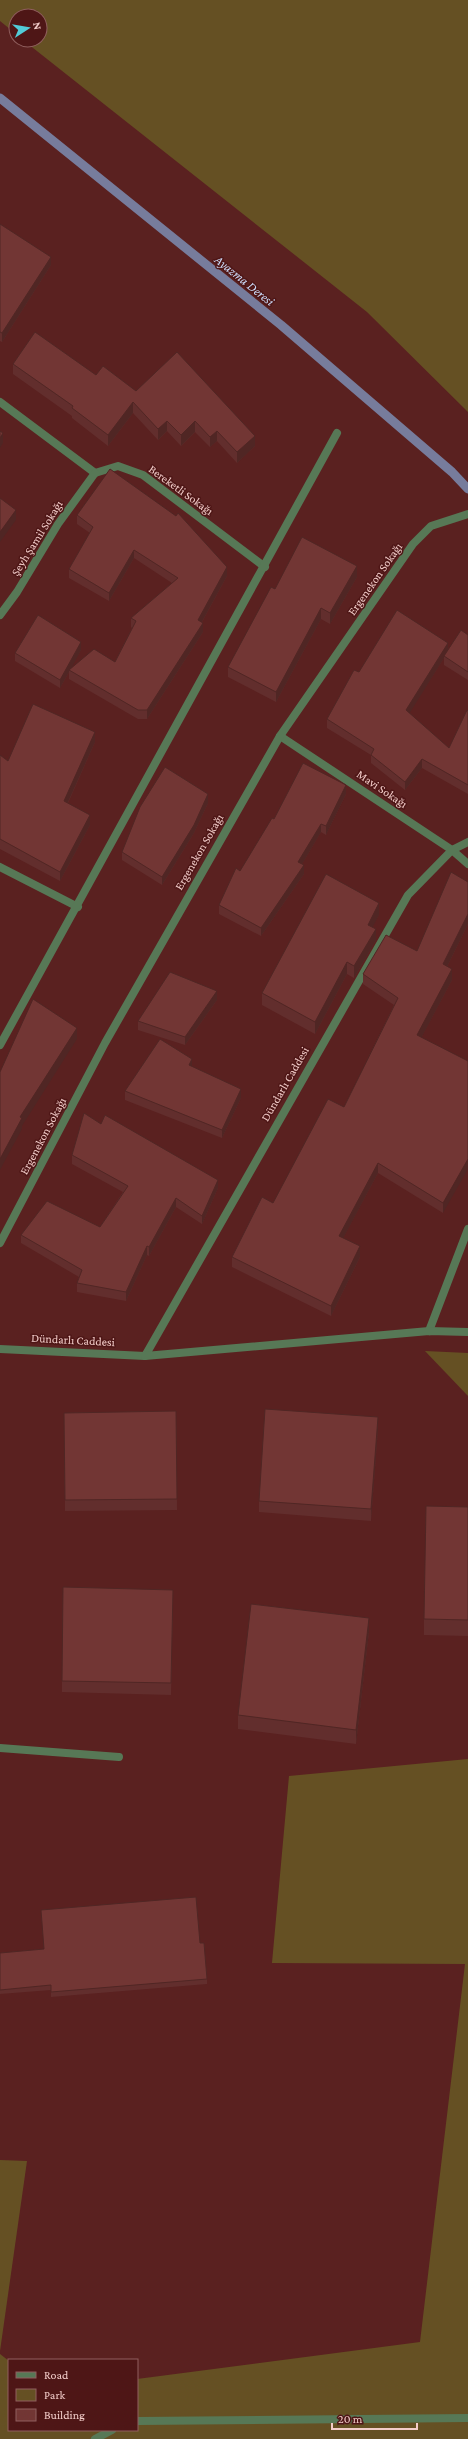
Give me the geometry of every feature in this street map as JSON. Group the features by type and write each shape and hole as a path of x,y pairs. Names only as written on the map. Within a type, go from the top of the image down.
{"street":[{"path":"0,402 95,473"},
{"path":"0,1045 78,907 337,433"},
{"name":"Bereketli Sokağı","path":"95,473 118,466 143,475 265,567"},
{"name":"Şeyh Şamil Sokağı","path":"1,613 17,592 58,524 95,473"},
{"name":"Ergenekon Sokağı","path":"0,1243 105,1043 280,736 413,544 431,526 468,514"},
{"name":"Mavi Sokağı","path":"280,736 452,850 468,864"},
{"name":"Dündarlı Caddesi","path":"145,1356 408,895 452,850 468,842"},
{"path":"0,867 78,907"},
{"path":"429,1331 468,1229"},
{"name":"Dündarlı Caddesi","path":"0,1349 145,1356 429,1331 468,1332"},
{"path":"0,1748 118,1758"},
{"path":"138,2421 468,2418"},
{"path":"95,2439 110,2431"}],"green space":[{"path":"0,0 468,0 468,412 367,312 33,48 48,48 48,8 8,8 8,28 0,21"},
{"path":"425,1351 468,1353 468,1396"},
{"path":"468,1759 468,2439 0,2439 0,2354 8,2360 8,2431 138,2431 138,2379 420,2342 465,1964 272,1963 289,1776"},
{"path":"0,2160 27,2161 0,2351"}],"building":[{"path":"0,224 51,257 2,333 0,332"},
{"path":"35,332 96,375 103,366 136,391 177,352 255,436 237,452 217,431 210,437 195,421 181,435 167,421 158,429 133,402 108,435 72,408 73,406 13,364"},
{"path":"0,431 3,433 0,438"},
{"path":"110,469 176,516 178,513 227,567 198,620 203,623 147,710 138,710 69,670 94,649 115,662 136,621 131,618 178,578 134,550 109,593 69,569 93,527 77,515"},
{"path":"0,498 16,510 0,532"},
{"path":"302,537 357,566 330,613 321,608 276,692 228,667 271,587 275,589"},
{"path":"397,610 448,643 406,710 449,748 467,710 468,711 468,785 422,759 405,782 371,755 374,749 327,719 354,670 359,672"},
{"path":"38,615 81,642 60,680 15,653"},
{"path":"461,630 468,635 468,672 444,656"},
{"path":"33,704 95,732 64,801 90,815 60,872 0,839 0,755 8,761"},
{"path":"303,763 346,785 326,826 321,824 298,862 304,865 261,928 219,905 236,868 240,871 272,818 274,819"},
{"path":"165,767 208,794 194,825 162,877 122,852 140,807"},
{"path":"451,872 468,882 468,914 443,964 452,969 417,1035 468,1061 468,1159 443,1203 378,1163 339,1236 360,1246 331,1306 232,1257 262,1197 273,1203 328,1099 344,1107 398,998 363,974 386,935 417,951"},
{"path":"326,874 379,903 368,925 376,929 354,966 347,962 315,1022 262,993"},
{"path":"170,972 217,991 185,1037 138,1021"},
{"path":"33,999 77,1028 20,1117 22,1118 0,1159 0,1072"},
{"path":"160,1039 192,1059 189,1065 241,1089 222,1130 125,1091"},
{"path":"84,1113 101,1124 105,1115 218,1180 202,1216 176,1198 149,1247 147,1246 126,1292 77,1283 82,1270 21,1235 47,1201 100,1227 128,1186 72,1155"},
{"path":"265,1409 378,1417 371,1509 259,1501"},
{"path":"176,1411 177,1499 65,1500 64,1413"},
{"path":"426,1506 468,1507 468,1620 424,1619"},
{"path":"63,1587 173,1590 171,1683 62,1681"},
{"path":"251,1604 369,1618 356,1730 238,1715"},
{"path":"196,1897 200,1943 204,1943 207,1979 51,1992 51,1985 0,1990 0,1953 44,1949 41,1910"}],"waterway":[{"name":"Ayazma Deresi","path":"0,98 281,325 452,472 468,489"}]}
